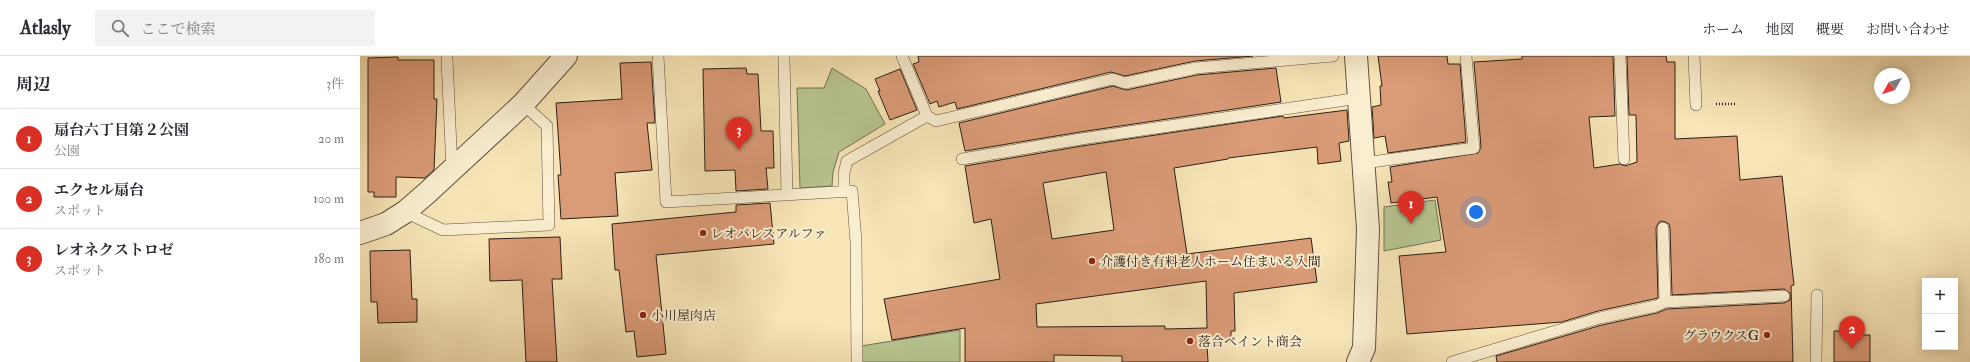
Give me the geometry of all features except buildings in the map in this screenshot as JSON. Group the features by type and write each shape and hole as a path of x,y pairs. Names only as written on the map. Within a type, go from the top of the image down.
{"street":[{"path":"360,233 386,224 405,212 452,171 523,104 566,56"},
{"path":"1356,56 1368,229 1364,348 1358,362"}],"lane":[{"path":"658,56 666,202 852,191 856,242 857,362"},
{"path":"784,56 788,195"},
{"path":"902,56 927,116 936,121 1113,79 1125,83 1196,68 1333,56"},
{"path":"1364,163 1474,148 1466,56"},
{"path":"1620,56 1624,159"},
{"path":"1694,56 1696,105"},
{"path":"448,59 452,171"},
{"path":"962,159 1089,138 1359,98"},
{"path":"405,212 443,230 549,225 547,126 523,104"},
{"path":"844,192 844,173 847,161 927,116"},
{"path":"1663,228 1665,302"},
{"path":"1816,362 1817,295"},
{"path":"1452,362 1600,318 1656,306 1665,302 1784,296"}],"green space":[{"path":"832,68 866,89 885,124 839,152 833,172 832,186 800,188 797,88 824,88"},
{"path":"1435,200 1441,240 1384,251 1384,207"},
{"path":"960,330 960,362 861,362 861,346"}],"place":[{"name":"レオネクストロゼ","path":"739,150"},
{"name":"扇台六丁目第２公園","path":"1411,224"},
{"name":"レオパレスアルファ","path":"703,233"},
{"name":"介護付き有料老人ホーム住まいる入間","path":"1092,261"},
{"name":"小川屋肉店","path":"643,315"},
{"name":"グラウクスG","path":"1767,335"},
{"name":"落合ペイント商会","path":"1190,341"},
{"name":"エクセル扇台","path":"1852,349"}]}
